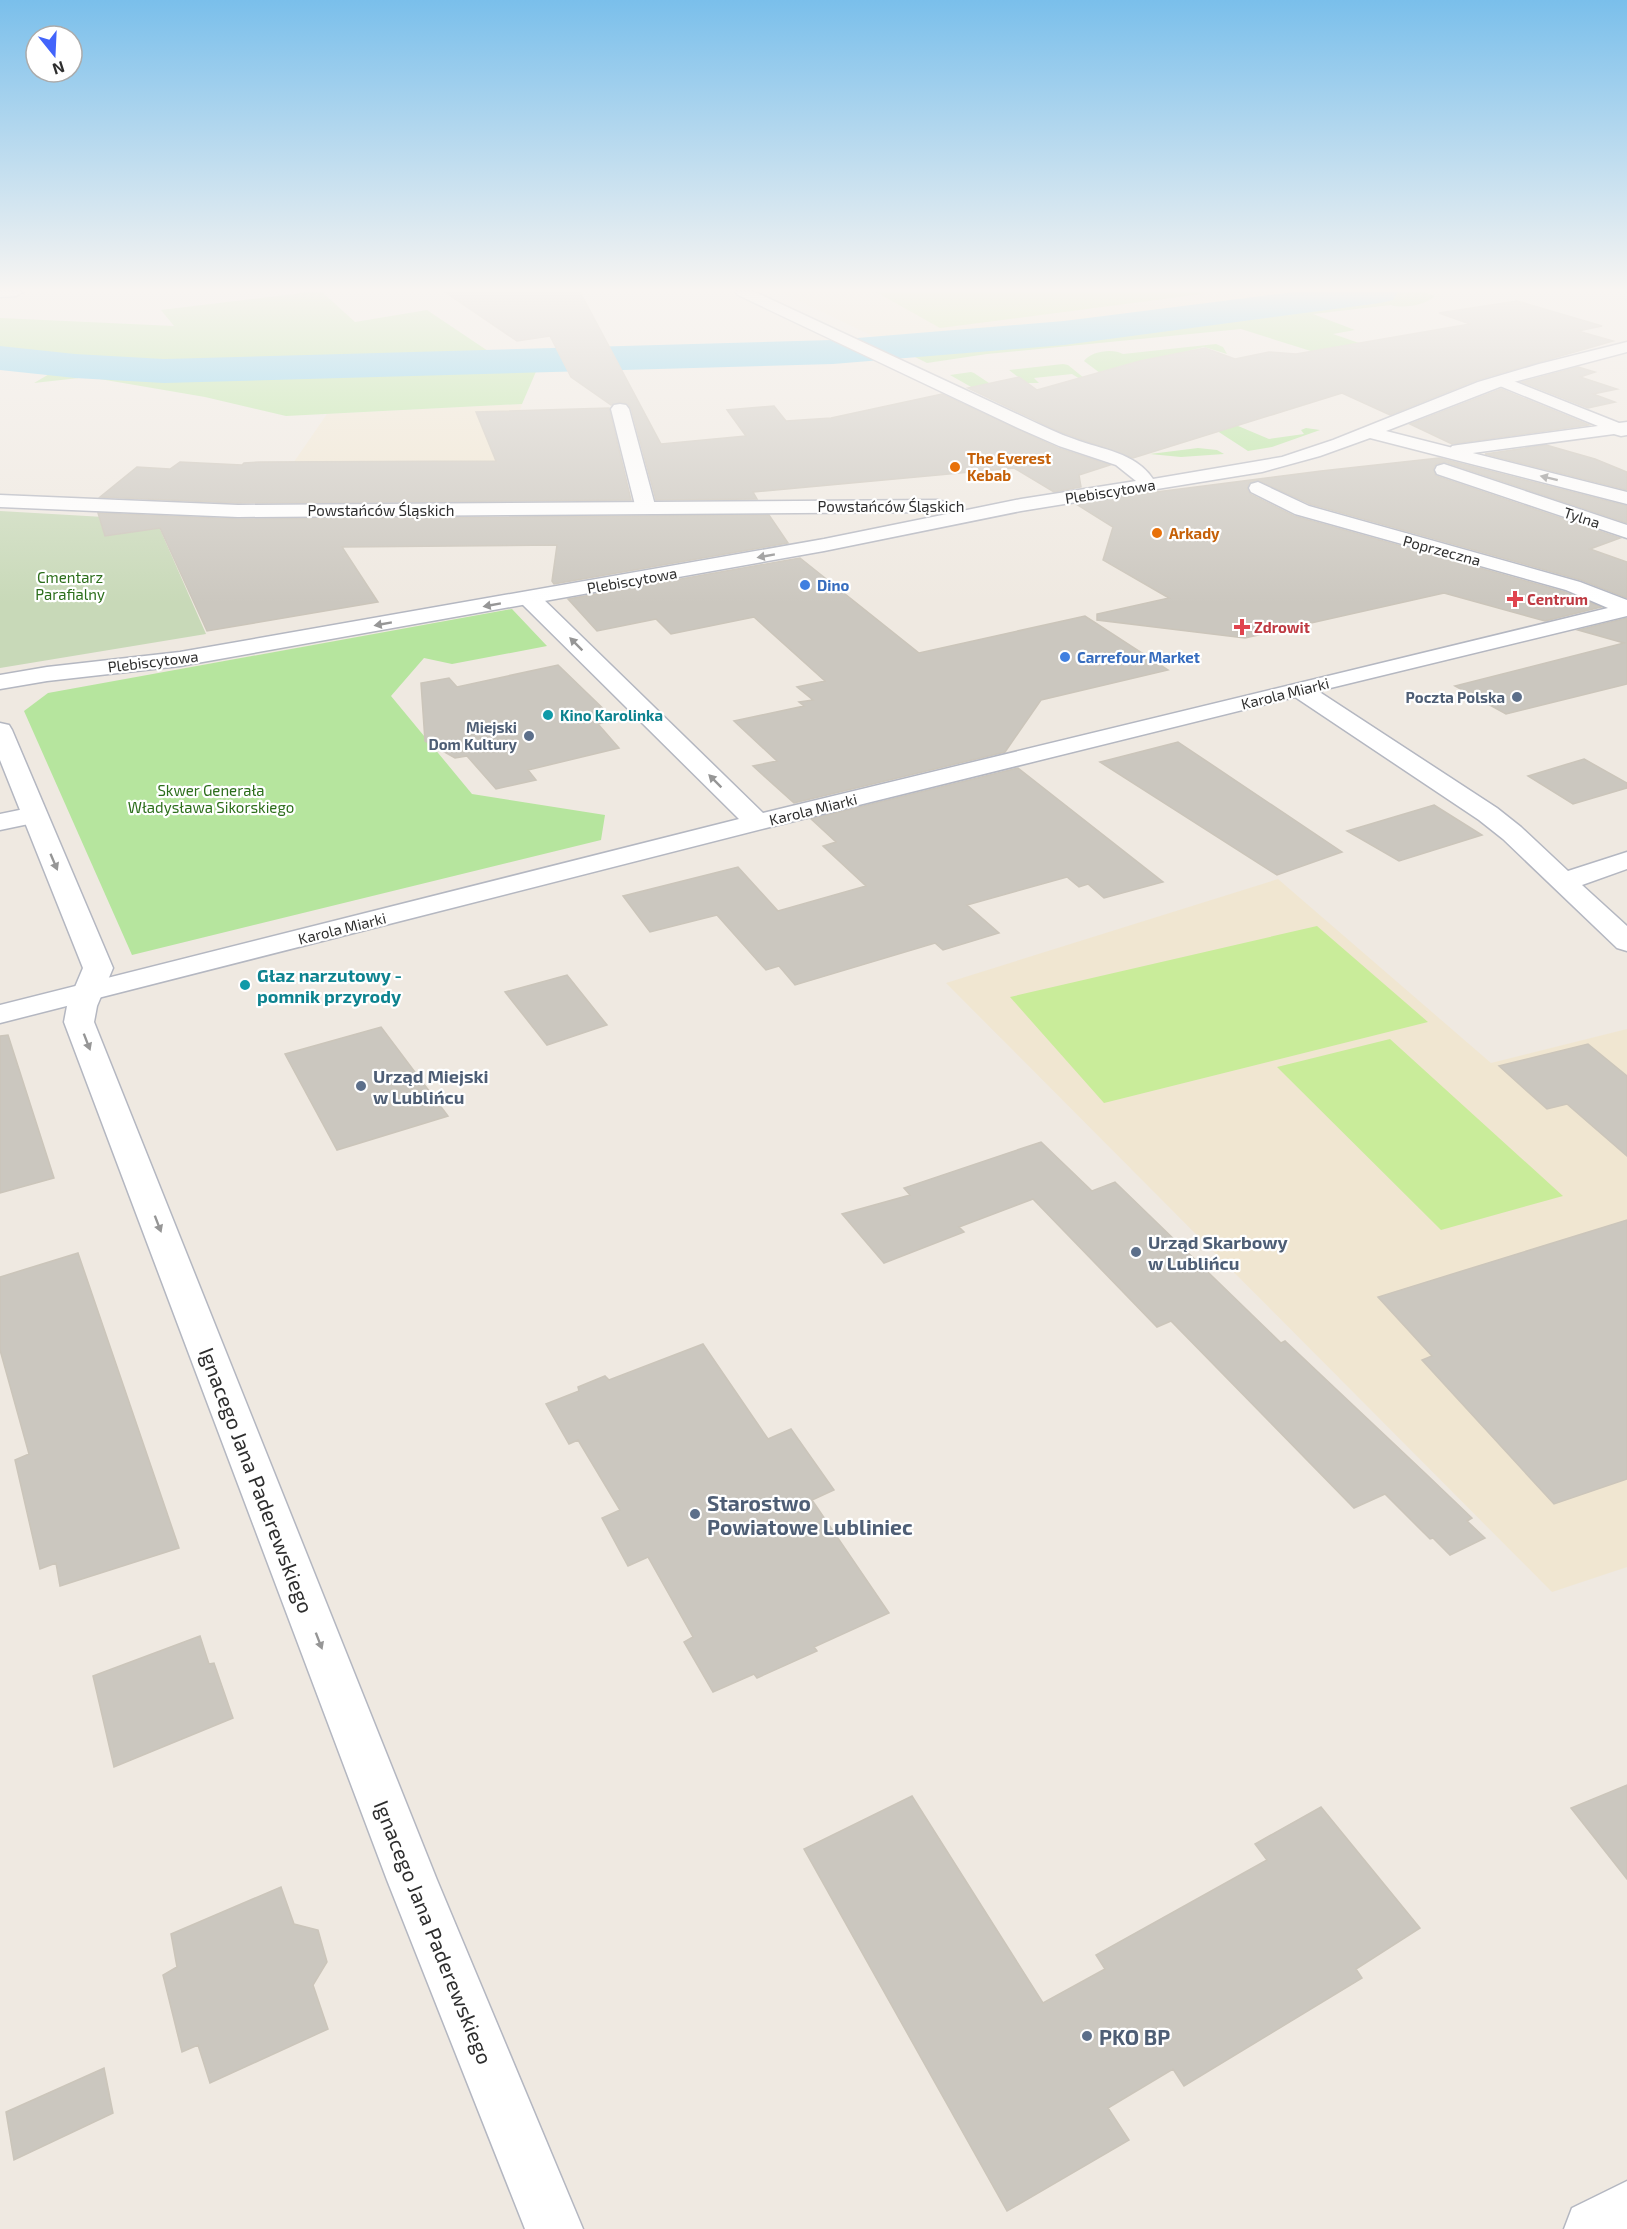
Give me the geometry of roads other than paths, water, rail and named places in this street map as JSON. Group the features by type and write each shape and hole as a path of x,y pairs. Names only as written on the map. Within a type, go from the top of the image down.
{"street":[{"path":"967,396 1066,442 1104,469 1147,484"},
{"path":"1104,469 1158,462 1262,467 1326,448 1461,396"},
{"path":"1539,396 1624,430"},
{"path":"620,409 646,509"},
{"path":"1397,420 1405,433 1420,445"},
{"path":"1458,450 1624,430"},
{"path":"1369,432 1627,498"},
{"path":"1326,448 1395,452 1496,465"},
{"name":"Plebiscytowa","path":"0,682 47,674 180,659 824,545 1020,505 1262,467"},
{"path":"1089,494 1104,469"},
{"name":"Tylna","path":"1444,470 1627,532"},
{"name":"Poprzeczna","path":"1258,488 1302,510 1573,586 1627,609"},
{"name":"Powstańców Śląskich","path":"0,501 238,511 762,509 1020,505"},
{"name":"Powstańców Śląskich","path":"762,509 783,514 902,528"},
{"path":"783,514 810,527 824,545"},
{"path":"530,598 757,822"},
{"name":"Karola Miarki","path":"0,1014 757,822 1627,609"},
{"path":"0,713 11,698 42,685 180,659"},
{"path":"1299,689 1488,814 1512,833 1627,942"},
{"name":"Ignacego Jana Paderewskiego","path":"0,730 17,818 98,968 96,979 80,1007 79,1022 412,1881 554,2229"},
{"path":"1563,882 1627,860"},
{"path":"1593,2229 1627,2210"}],"place":[{"name":"The Everest Kebab","path":"955,467"},
{"name":"Arkady","path":"1157,533"},
{"name":"Dino","path":"805,585"},
{"name":"Centrum","path":"1515,599"},
{"name":"Zdrowit","path":"1242,627"},
{"name":"Carrefour Market","path":"1065,657"},
{"name":"Poczta Polska","path":"1517,697"},
{"name":"Kino Karolinka","path":"548,715"},
{"name":"Miejski Dom Kultury","path":"529,736"},
{"name":"Głaz narzutowy - pomnik przyrody","path":"245,985"},
{"name":"Urząd Miejski w Lublińcu","path":"361,1086"},
{"name":"Urząd Skarbowy w Lublińcu","path":"1136,1252"},
{"name":"Starostwo Powiatowe Lubliniec","path":"695,1514"},
{"name":"PKO BP","path":"1087,2036"}],"park label":[{"name":"Cmentarz Parafialny","path":"70,586"},
{"name":"Skwer Generała Władysława Sikorskiego","path":"211,798"}]}
